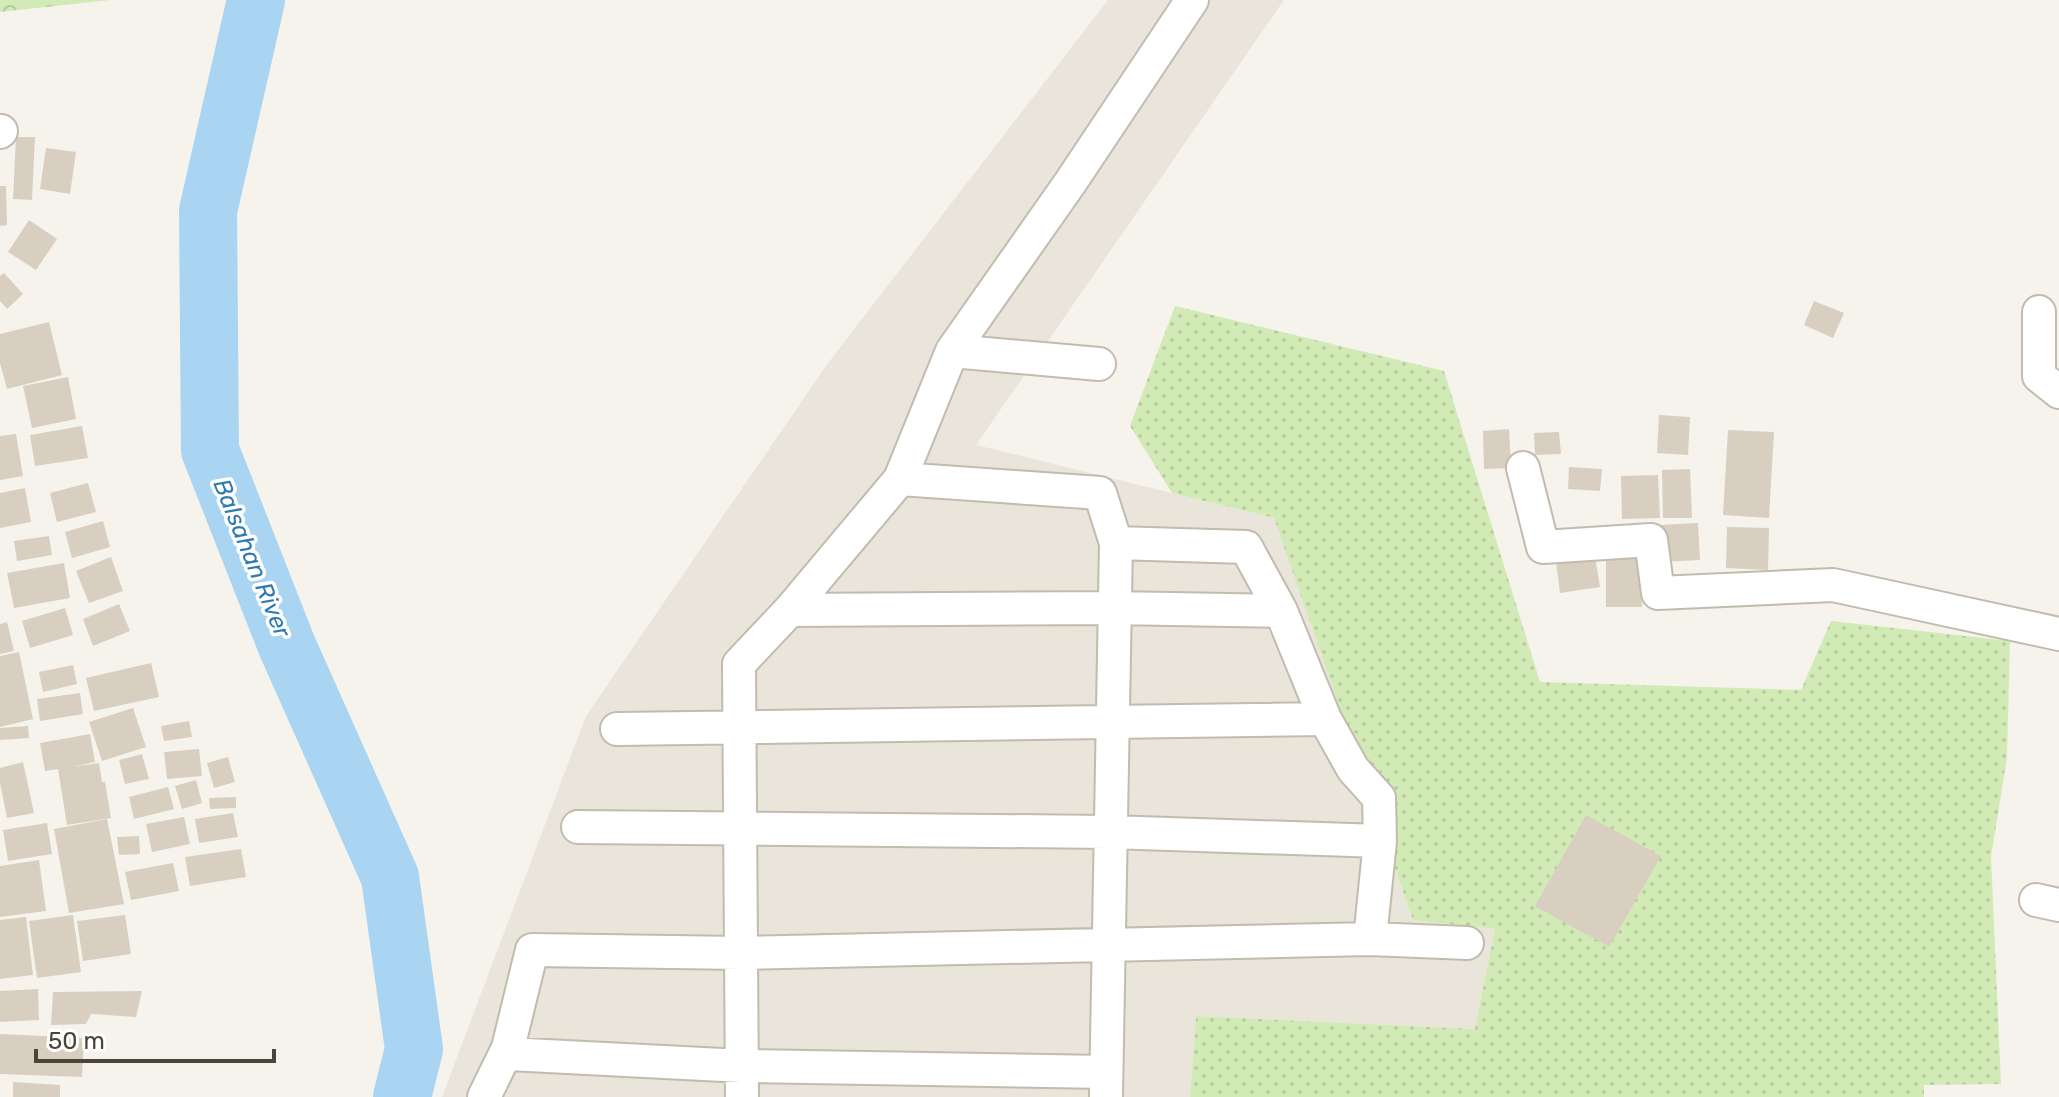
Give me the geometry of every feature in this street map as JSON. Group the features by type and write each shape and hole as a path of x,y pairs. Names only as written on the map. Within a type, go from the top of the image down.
{"street":[{"path":"742,1082 739,664 790,610 900,479 952,351 1070,183 1192,0"},
{"path":"2039,312 2039,376 2059,392"},
{"path":"952,351 1099,364"},
{"path":"1523,468 1543,547 1651,540 1658,593 1833,585 2059,634"},
{"path":"506,1054 742,1082 1106,1085 1116,543 1100,493 900,479"},
{"path":"1116,543 1246,547 1281,611 1325,719 1353,769 1379,798 1380,841 1370,939"},
{"path":"790,610 1114,608 1281,611"},
{"path":"617,729 1325,719"},
{"path":"578,827 1110,832 1380,841"},
{"path":"484,1097 506,1054 532,950 741,953 1370,939 1467,943"}],"shaded area":[{"path":"1108,0 1284,0 976,445 1274,518 1413,920 1495,929 1476,1029 1196,1016 1190,1097 442,1097 586,716 828,363"}],"green space":[{"path":"0,0 110,0 0,12"},
{"path":"1175,306 1444,371 1540,682 1801,690 1831,621 2010,641 2007,757 1991,857 2001,1084 1924,1085 1924,1097 1190,1097 1196,1016 1475,1029 1495,929 1413,920 1274,518 1172,493 1130,426"}],"building":[{"path":"16,137 35,137 32,200 13,199"},
{"path":"46,148 76,152 70,194 40,189"},
{"path":"0,186 6,186 7,225 0,226"},
{"path":"29,220 57,239 36,270 8,252"},
{"path":"4,273 23,294 7,309 0,301 0,276"},
{"path":"1814,301 1844,313 1833,338 1804,325"},
{"path":"49,322 62,375 7,389 0,363 0,334"},
{"path":"68,377 76,419 32,428 23,386"},
{"path":"1659,415 1690,417 1688,455 1657,453"},
{"path":"82,426 88,458 35,466 30,435"},
{"path":"1509,429 1511,468 1484,469 1483,431"},
{"path":"1728,430 1774,432 1769,518 1723,515"},
{"path":"1559,432 1561,454 1535,455 1534,433"},
{"path":"16,434 23,476 0,480 0,436"},
{"path":"1569,467 1602,469 1600,491 1568,489"},
{"path":"1690,469 1692,518 1663,518 1662,470"},
{"path":"1658,475 1660,518 1622,519 1621,476"},
{"path":"88,483 96,512 57,522 50,493"},
{"path":"25,488 31,522 0,528 0,493"},
{"path":"103,521 110,547 72,558 65,532"},
{"path":"1698,523 1700,560 1662,562 1660,525"},
{"path":"1727,527 1769,528 1768,570 1726,568"},
{"path":"49,536 52,555 17,561 14,541"},
{"path":"1606,550 1641,551 1642,607 1606,607"},
{"path":"111,557 123,591 89,603 76,571"},
{"path":"1595,557 1600,587 1560,593 1556,562"},
{"path":"64,563 70,598 14,608 7,573"},
{"path":"119,604 130,631 93,646 83,619"},
{"path":"65,608 73,635 30,648 22,621"},
{"path":"7,622 14,651 0,654 0,624"},
{"path":"19,652 33,719 0,727 0,656"},
{"path":"151,663 159,697 94,711 86,678"},
{"path":"73,665 77,684 43,692 39,672"},
{"path":"80,693 83,714 40,721 37,699"},
{"path":"133,708 146,747 102,761 89,722"},
{"path":"189,721 192,737 164,741 161,726"},
{"path":"28,726 29,738 0,740 0,728"},
{"path":"90,734 95,762 73,767 99,763 111,818 67,825 58,769 45,771 40,743"},
{"path":"199,749 202,776 167,779 164,752"},
{"path":"142,754 149,779 125,784 119,760"},
{"path":"228,757 235,782 214,788 207,763"},
{"path":"23,762 34,813 7,818 0,768"},
{"path":"196,780 202,803 182,809 175,786"},
{"path":"168,787 174,809 134,819 129,797"},
{"path":"236,797 236,808 210,809 209,798"},
{"path":"233,813 238,837 199,843 195,819"},
{"path":"1586,815 1661,856 1609,947 1535,906"},
{"path":"184,817 190,844 152,852 146,824"},
{"path":"107,819 124,904 69,913 54,829"},
{"path":"47,823 52,854 8,861 3,830"},
{"path":"139,836 140,854 119,855 117,837"},
{"path":"241,849 246,877 190,886 185,857"},
{"path":"39,860 46,911 0,917 0,866"},
{"path":"173,863 179,891 131,900 125,872"},
{"path":"73,915 81,972 37,978 29,921"},
{"path":"125,915 131,954 83,961 77,921"},
{"path":"26,917 33,975 0,979 0,920"},
{"path":"38,989 39,1020 0,1022 0,991"},
{"path":"142,991 136,1017 91,1014 86,1024 51,1025 53,992"},
{"path":"0,1034 84,1038 82,1077 0,1074"},
{"path":"13,1082 60,1085 60,1097 13,1097"}],"waterway":[{"name":"Balsahan River","path":"256,0 208,211 210,450 287,646 390,877 414,1049 402,1097"}]}
